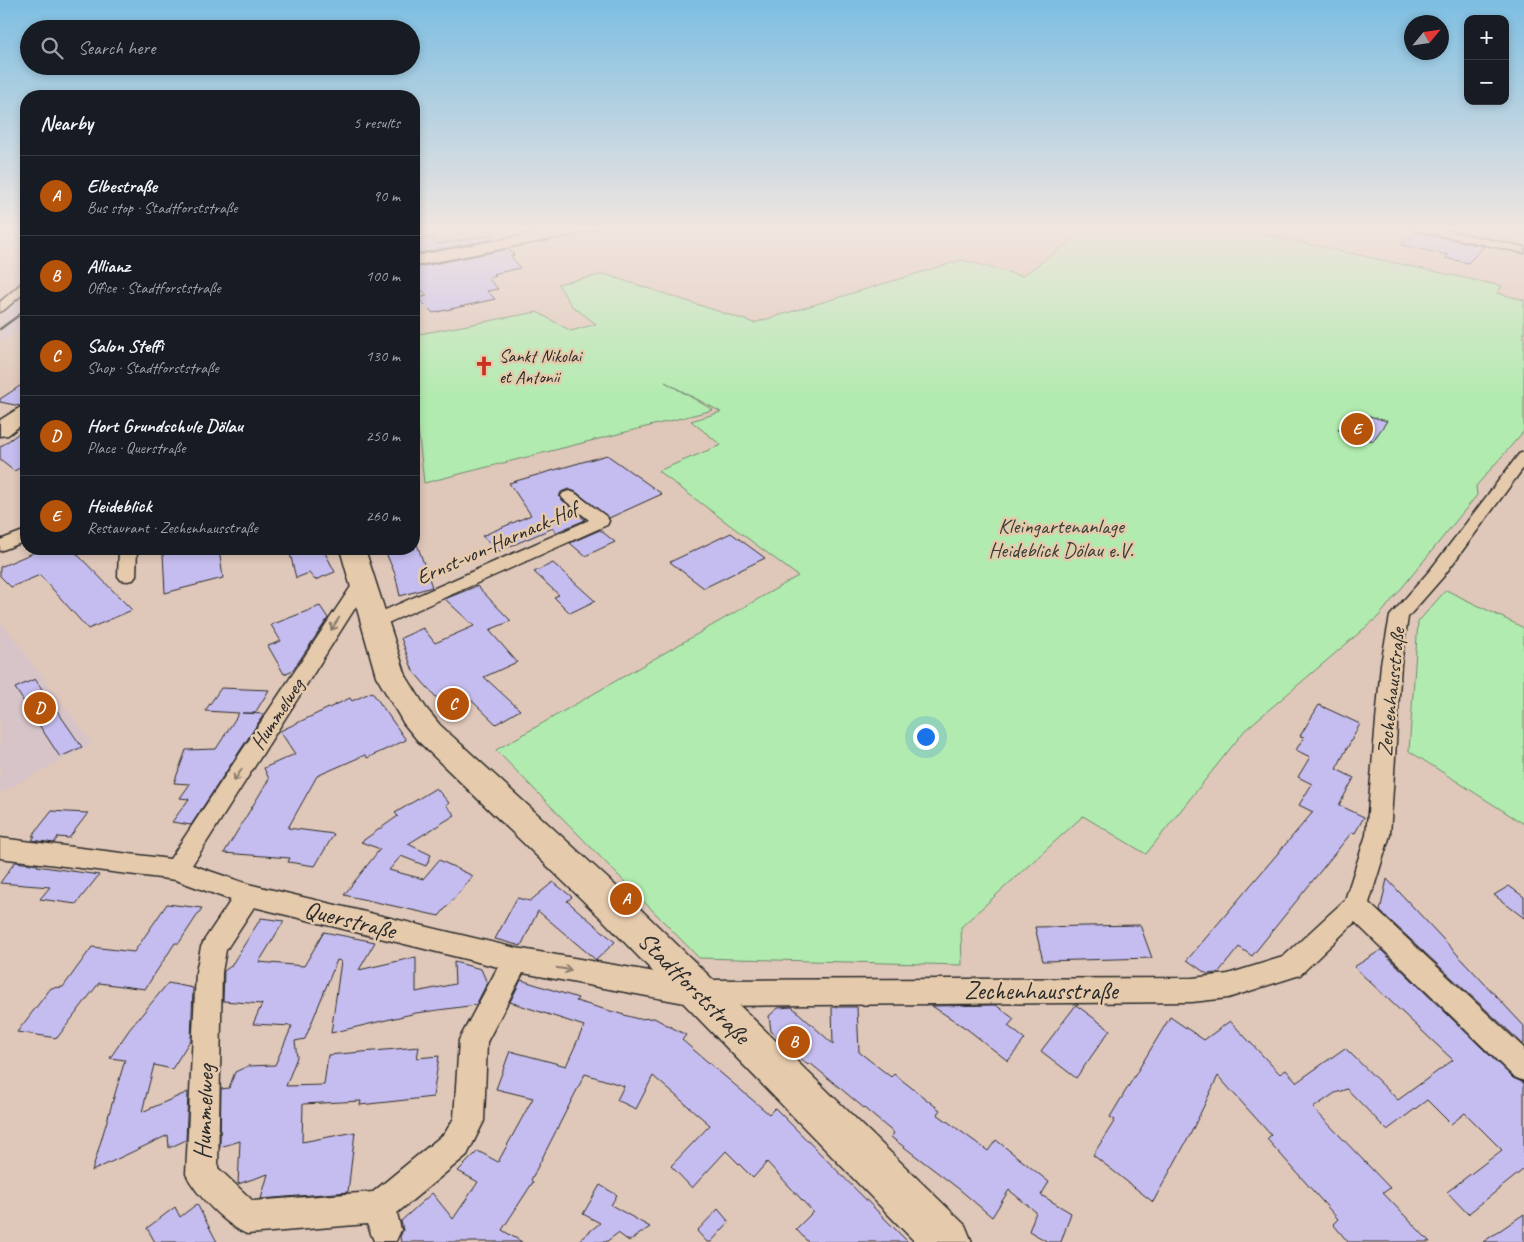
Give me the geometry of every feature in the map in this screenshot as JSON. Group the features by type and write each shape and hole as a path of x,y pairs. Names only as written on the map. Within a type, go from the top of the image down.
{"main road":[{"path":"0,430 20,416"},
{"name":"Stadtforststraße","path":"354,555 391,676 415,716 429,733 615,908 846,1142 948,1242"}],"street":[{"path":"0,308 20,290"},
{"name":"Zechenhausstraße","path":"701,993 1192,990 1228,986 1291,967 1355,906 1378,835 1391,664 1399,616 1437,573 1524,457"},
{"name":"Ernst-von-Harnack-Hof","path":"374,622 601,521 569,496"},
{"path":"0,546 20,538"},
{"path":"127,576 128,555"},
{"name":"Hummelweg","path":"176,870 362,583"},
{"name":"Querstraße","path":"0,848 176,870 248,895 516,960 701,993"},
{"name":"Hummelweg","path":"248,895 214,947 209,972 202,1174 247,1218 382,1218 456,1144 470,1121 473,1040 516,960"},
{"path":"1355,906 1524,1067"}],"shaded area":[{"path":"20,299 20,331 0,342 0,315"},
{"path":"0,620 92,744 0,793"}],"green space":[{"name":"Kleingartenanlage Heideblick Dölau e.V.","path":"559,285 638,285 754,323 880,285 1497,285 1502,286 1497,293 1524,300 1524,431 1476,486 1477,495 1379,616 1245,730 1146,854 1083,816 961,927 962,965 699,958 496,750 798,576 658,471 721,445 691,421 721,412 665,382 713,410 424,483 420,447 420,334 537,312 571,331 596,324 571,305"},
{"path":"1446,590 1524,628 1524,824 1409,751 1418,622"}],"building":[{"path":"420,285 494,285 498,289 487,291 495,299 433,313 420,300 420,298 427,296 420,288"},
{"path":"20,386 20,406 0,402 0,399"},
{"path":"1352,411 1387,421 1373,441 1338,430"},
{"path":"20,432 20,468 14,471 0,460 0,447"},
{"path":"607,455 662,494 609,518 576,492 568,489 561,492 559,497 585,520 557,532 553,528 499,551 482,536 531,515 509,483"},
{"path":"600,530 615,542 585,556 570,543"},
{"path":"731,533 765,558 704,588 670,562"},
{"path":"420,553 432,587 400,596 395,574 387,555 420,555"},
{"path":"28,555 78,555 132,610 88,629 40,575 11,587 0,576 0,567"},
{"path":"163,555 220,555 223,578 165,593"},
{"path":"290,555 326,555 335,572 315,580 309,573 296,578"},
{"path":"553,563 595,601 570,613 554,597 559,595 534,572"},
{"path":"477,586 511,621 489,630 517,662 484,677 520,710 496,724 471,700 449,712 413,671 401,638 423,628 435,643 474,626 445,599"},
{"path":"320,606 328,618 293,670 284,674 268,646 281,641 271,625"},
{"path":"35,679 82,747 60,757 15,688"},
{"path":"221,688 269,690 255,713 242,713 264,714 191,825 172,822 189,799 180,798 190,784 174,783 186,750 216,749 239,713 205,711"},
{"path":"372,692 406,740 367,758 365,755 317,776 288,828 334,834 315,866 288,862 290,858 224,853 269,779 264,768 295,754 280,731 350,698 352,701"},
{"path":"1319,705 1360,724 1336,769 1354,778 1339,805 1364,817 1355,833 1352,832 1252,956 1239,947 1218,973 1207,974 1187,960 1313,812 1299,805 1312,784 1298,777 1310,757 1296,750 1304,737 1300,736"},
{"path":"436,788 449,803 446,805 455,815 408,844 431,855 426,866 401,856 389,870 423,879 439,860 473,876 439,916 344,895 380,849 361,842 398,816 395,813"},
{"path":"52,811 88,813 69,838 58,837 54,843 32,840 35,836 32,836"},
{"path":"15,862 99,875 76,904 40,899 50,887 0,883"},
{"path":"1387,879 1524,1026 1524,1045 1380,911"},
{"path":"553,882 572,897 567,901 615,942 596,960 538,911 521,946 495,939 517,898 530,901"},
{"path":"1509,886 1524,897 1524,918 1494,895"},
{"path":"167,904 202,908 179,943 175,943 145,989 99,983 57,1038 17,1032 51,988 63,987 92,947 134,952"},
{"path":"261,918 284,921 259,962 304,966 324,932 375,942 359,970 416,957 416,992 455,984 454,962 481,969 487,983 476,1005 416,1013 331,1033 341,961 337,960 305,1039 295,1041 297,1057 286,1086 324,1085 328,1055 419,1047 417,1058 439,1056 433,1097 360,1105 361,1101 303,1104 302,1142 355,1132 348,1192 261,1199 268,1174 238,1184 240,1141 220,1147 221,1089 229,1088 235,1072 248,1066 275,1065 292,1026 253,1024 262,1004 223,1001 224,971 231,966"},
{"path":"1140,925 1152,958 1043,961 1035,927"},
{"path":"1381,950 1513,1078 1524,1083 1524,1169 1468,1214 1447,1192 1502,1150 1465,1113 1451,1124 1427,1100 1387,1130 1347,1089 1335,1093 1313,1108 1390,1188 1383,1193 1430,1242 1348,1242 1333,1224 1338,1219 1267,1139 1271,1135 1218,1076 1190,1135 1153,1202 1093,1155 1115,1120 1110,1117 1170,1017 1204,1040 1230,1021 1280,1074 1286,1070 1297,1082 1345,1048 1398,1100 1453,1060 1354,967"},
{"path":"521,980 578,998 576,1001 638,1019 654,1018 686,1035 682,1040 769,1114 775,1108 908,1242 808,1242 796,1229 813,1212 767,1162 753,1178 726,1151 692,1188 671,1166 710,1125 653,1076 636,1109 617,1100 624,1086 585,1074 531,1180 533,1182 502,1230 522,1242 401,1242 400,1237 403,1230 401,1221 432,1193 453,1219 478,1182 458,1171 478,1151 498,1162 533,1098 496,1089 510,1051 566,1066 584,1026 510,1002"},
{"path":"168,983 193,988 191,1039 172,1069 154,1065 142,1112 188,1092 186,1140 169,1148 168,1135 92,1171 125,1060 110,1058 129,1030"},
{"path":"996,1005 1014,1019 1008,1026 1025,1039 1008,1061 967,1029 932,1006"},
{"path":"1076,1005 1110,1030 1076,1078 1041,1051"},
{"path":"792,1007 833,1044 832,1007 857,1007 859,1052 891,1077 894,1074 940,1110 937,1114 988,1151 996,1140 1049,1182 1041,1195 1071,1213 1061,1242 1048,1242 1029,1231 1036,1212 1009,1190 992,1217 891,1137 894,1133 810,1063 808,1065 771,1031 769,1016 778,1008"},
{"path":"600,1185 617,1195 611,1205 650,1227 629,1241 618,1233 606,1242 577,1242 600,1223 583,1214"},
{"path":"197,1204 217,1242 155,1242 147,1228 175,1207 180,1217"},
{"path":"718,1209 729,1222 711,1242 707,1242 697,1231"},
{"path":"1524,1214 1524,1242 1483,1242"}],"railway":[{"path":"0,329 20,314"}],"place":[{"name":"Sankt Nikolai et Antonii","path":"484,366"},
{"name":"Heideblick","path":"1357,429"},
{"name":"Salon Steffi","path":"453,704"},
{"name":"Hort Grundschule Dölau","path":"40,708"},
{"name":"Elbestraße","path":"626,899"},
{"name":"Allianz","path":"794,1042"}]}
